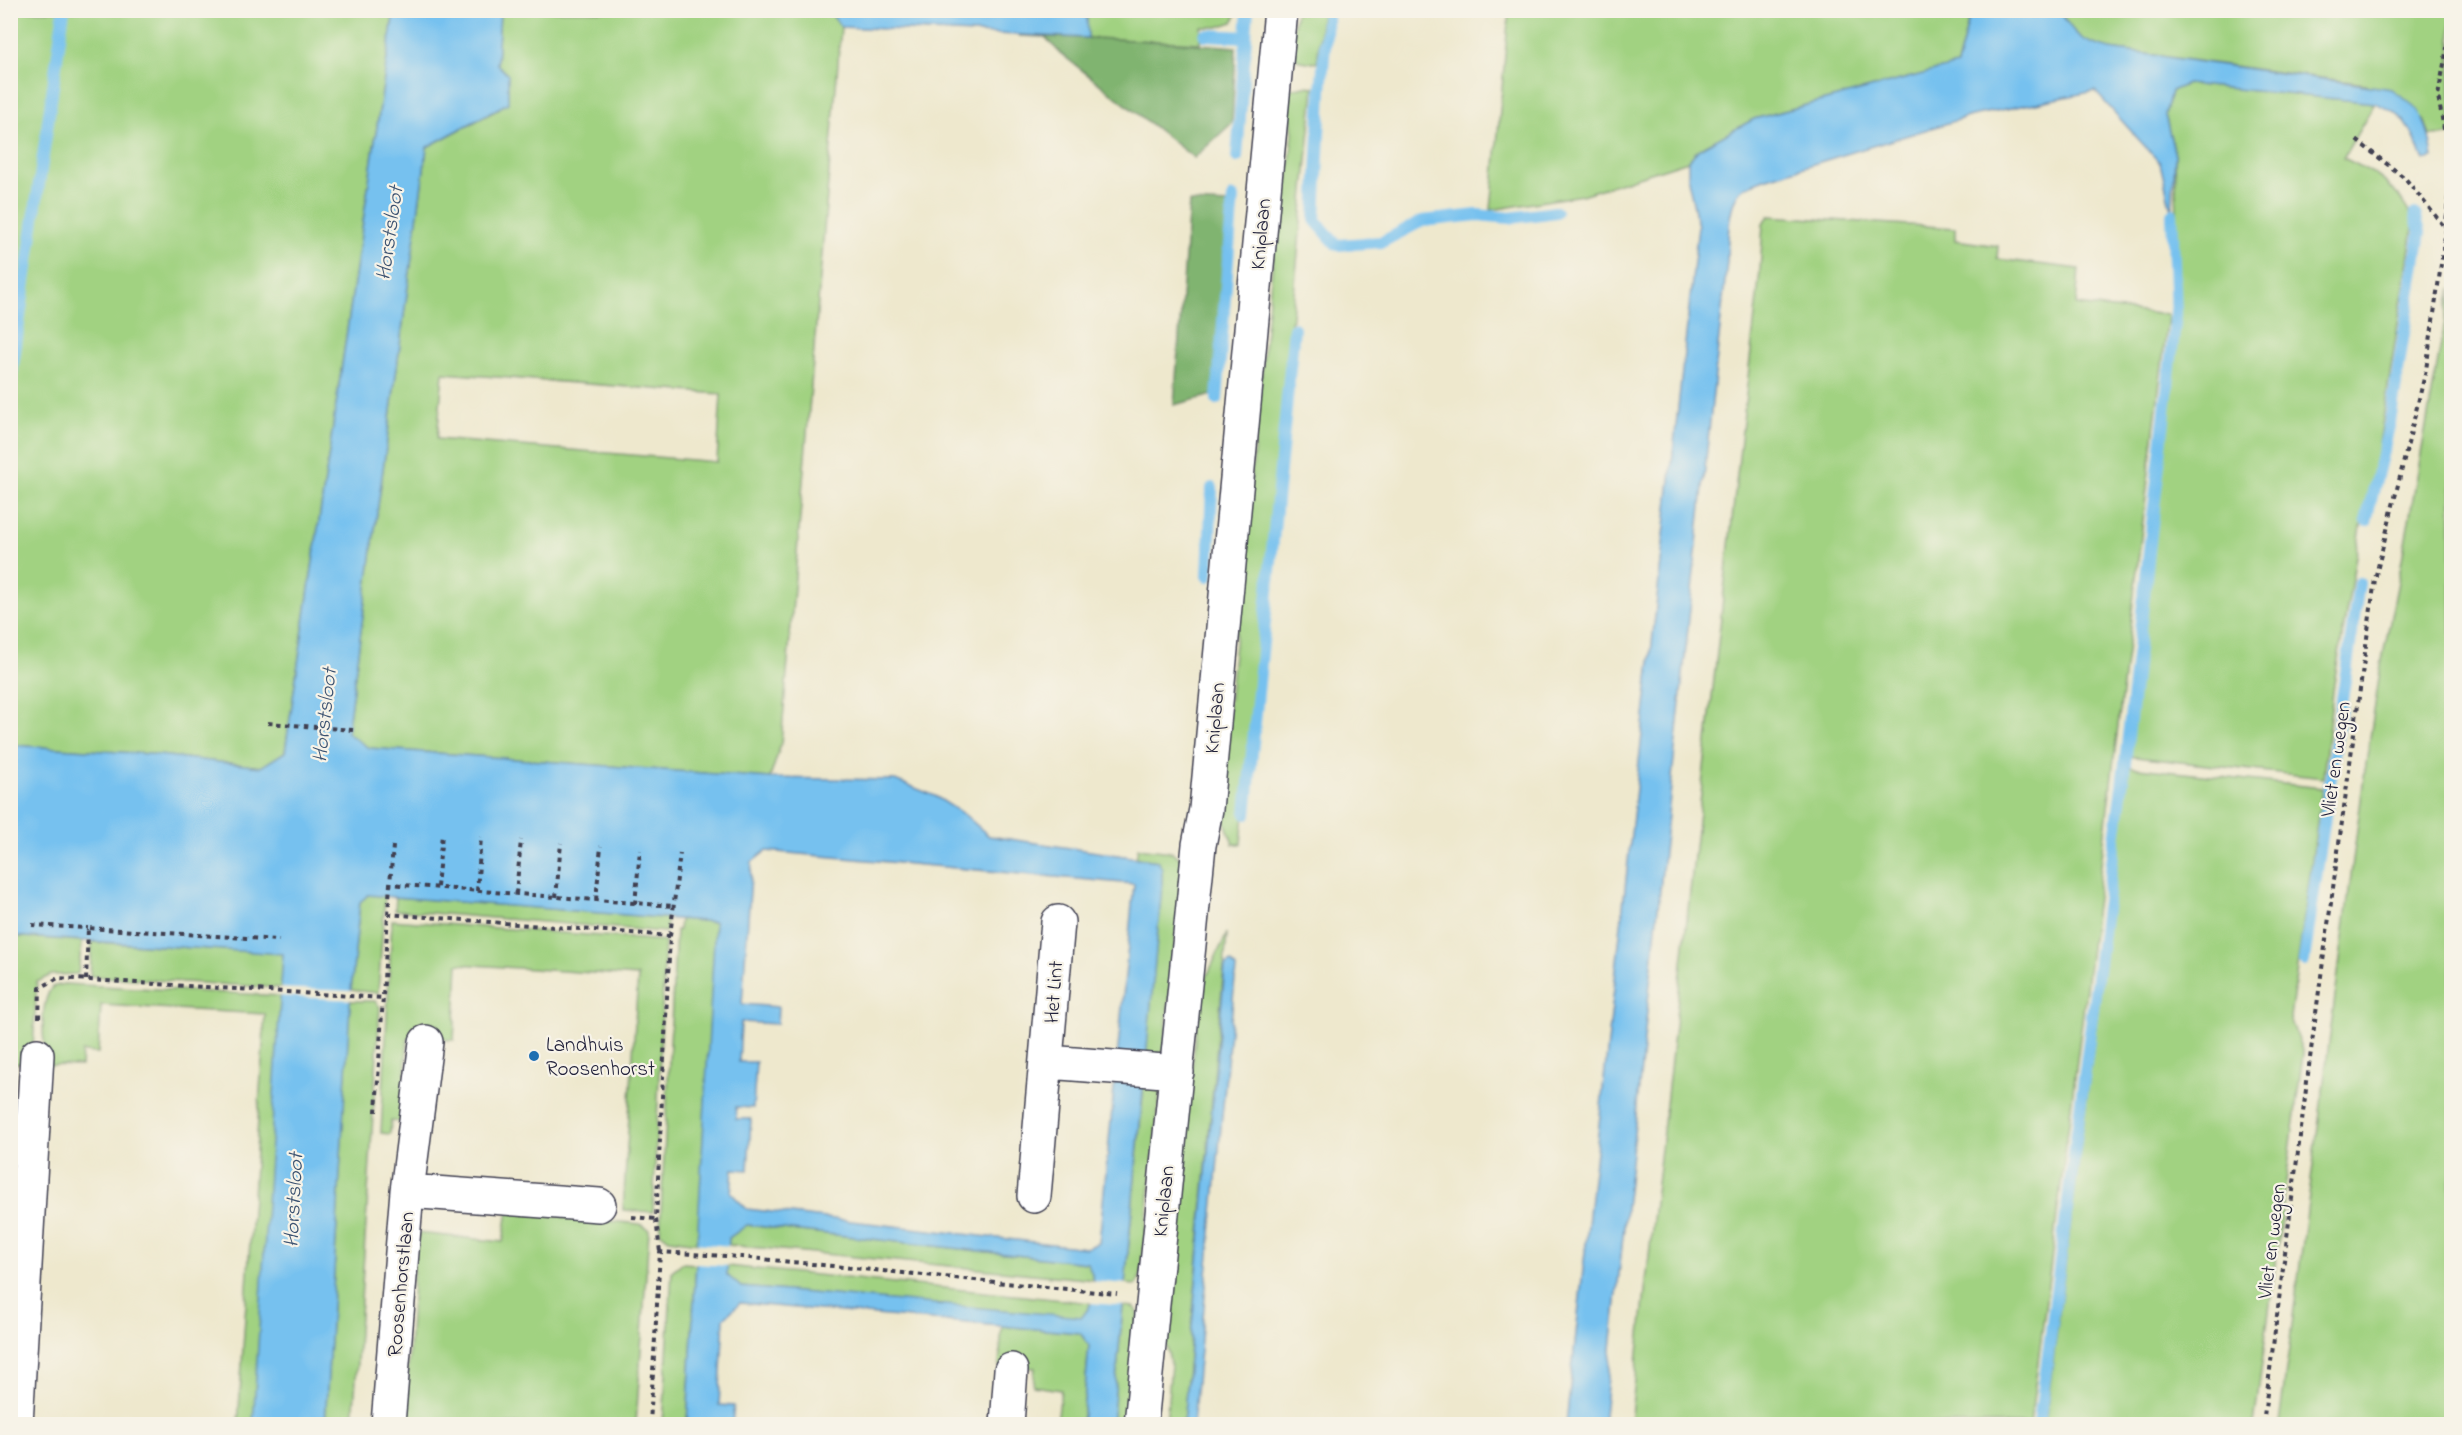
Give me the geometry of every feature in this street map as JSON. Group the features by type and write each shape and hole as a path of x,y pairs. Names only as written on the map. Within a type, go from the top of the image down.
{"street":[{"name":"Kniplaan","path":"1141,1425 1167,1071 1206,809 1281,10"},
{"name":"Het Lint","path":"1034,1196 1058,922"},
{"path":"407,1191 426,1042"},
{"path":"16,1425 37,1055"},
{"path":"1047,1062 1167,1071"},
{"name":"Roosenhorstlaan","path":"388,1425 407,1191 599,1205"},
{"path":"1007,1425 1011,1370"}],"path":[{"name":"Vliet en wegen","path":"2263,1425 2314,1023 2375,579 2426,370 2446,229 2450,162 2438,96 2451,21"},
{"path":"2355,139 2405,177 2446,229"},
{"path":"268,723 353,730"},
{"path":"437,887 442,834"},
{"path":"477,891 481,837"},
{"path":"516,894 521,840"},
{"path":"556,897 561,843"},
{"path":"376,1116 393,846"},
{"path":"596,900 601,846"},
{"path":"635,904 640,850"},
{"path":"650,1425 660,1252 656,1219 670,936 680,853"},
{"path":"390,884 672,906"},
{"path":"388,914 670,936"},
{"path":"32,925 279,940"},
{"path":"86,980 88,928"},
{"path":"37,1055 40,988 58,978 383,998"},
{"path":"660,1252 741,1257 1124,1295"}],"green space":[{"path":"10,11 394,11 285,752 262,767 150,754 11,745"},
{"path":"500,11 829,11 841,27 781,744 770,778 369,748 347,733 427,147 499,109 497,64","holes":["443,373 721,394 717,462 437,439"]},
{"path":"1069,11 1238,11 1233,22 1218,27 1201,27 1200,43 1088,38 1086,17 1069,13"},
{"path":"1296,11 1322,11 1317,63 1300,61 1290,54"},
{"path":"1509,11 1971,11 1957,65 1754,119 1699,149 1688,161 1582,195 1491,210"},
{"path":"2060,11 2451,11 2451,135 2430,136 2424,119 2366,84 2110,49 2092,44 2080,37"},
{"path":"1019,36 1155,41 1236,47 1232,123 1194,158 1060,53 1045,37"},
{"path":"2187,84 2375,103 2343,158 2385,182 2400,199 2414,222 2377,457 2362,521 2334,683 2323,778 2127,756 2180,313 2175,155 2165,115 2171,91"},
{"path":"1304,86 1314,87 1241,844 1233,844 1219,805 1274,249 1284,217 1293,133 1291,119 1286,110 1288,90"},
{"path":"1189,202 1228,204 1213,395 1174,405"},
{"path":"1769,216 1955,228 1955,240 1998,246 1997,259 2079,269 2076,305 2168,315 2081,1029 2030,1424 1630,1424 1760,271 1763,224"},
{"path":"2451,288 2451,1424 2279,1424 2363,784 2381,665"},
{"path":"2129,767 2322,788 2290,1018 2303,1053 2254,1424 2045,1424"},
{"path":"1138,848 1172,852 1183,861 1164,1050 1158,1054 1146,1053 1158,861 1136,858"},
{"path":"368,895 385,896 378,993 351,990 360,902"},
{"path":"396,897 667,918 666,932 395,910"},
{"path":"680,919 716,922 698,1243 669,1239 660,1232 676,930 679,930"},
{"path":"392,920 665,941 653,1212 623,1210 638,976 458,964 454,1040 408,1038 401,1122 391,1121 390,1134 381,1133"},
{"path":"1227,933 1183,1424 1166,1424 1171,1364 1164,1339 1200,991"},
{"path":"10,936 82,941 78,974 51,975 37,982 33,1047 26,1064 11,1063"},
{"path":"92,942 283,953 282,988 90,976"},
{"path":"64,984 281,996 254,1424 238,1424 265,1014 101,1005 98,1053 82,1052 81,1066 49,1065 43,1036 43,1014 52,987"},
{"path":"350,1001 375,1001 380,1007 353,1424 325,1424"},
{"path":"1144,1084 1156,1085 1160,1091 1141,1275 1136,1285 1125,1284"},
{"path":"508,1211 640,1224 649,1230 636,1424 405,1424 415,1244 419,1233 503,1242"},
{"path":"746,1225 1087,1263 1096,1280 728,1245 729,1238"},
{"path":"682,1263 696,1264 687,1424 663,1424 672,1271"},
{"path":"727,1266 1093,1303 1082,1318 741,1287 727,1275"},
{"path":"1123,1306 1134,1307 1138,1314 1128,1424 1112,1424"},
{"path":"1002,1326 1080,1333 1089,1345 1082,1424 1057,1424 1061,1390 1033,1386 1035,1368 999,1366"}],"water":[{"name":"Horstsloot","path":"394,11 500,11 497,64 508,75 508,103 427,147 347,733 369,748 770,778 895,780 935,796 965,815 989,836 1158,861 1162,869 1162,886 1112,1424 1082,1424 1089,1345 1080,1333 740,1303 724,1318 719,1405 734,1406 732,1424 687,1424 715,922 368,895 360,902 351,990 325,1424 253,1424 283,954 11,936 10,745 150,754 261,767 285,752","holes":["766,851 1134,884 1099,1243 1086,1248 747,1209 731,1193 733,1169 748,1170 751,1119 736,1119 736,1107 753,1108 756,1062 739,1062 741,1022 777,1024 778,1007 742,1004 752,862","747,1225 1087,1263 1094,1278 1094,1297 1082,1317 741,1287 727,1275 729,1238"]},
{"path":"829,11 1069,11 1087,17 1088,38 841,27"},
{"path":"1971,11 2060,11 2080,37 2092,44 2110,49 2392,89 2410,103 2422,118 2429,135 2433,158 2424,160 2402,119 2375,103 2187,84 2171,91 2165,115 2175,155 2172,214 2160,163 2095,91 1971,116 1764,179 1744,187 1737,195 1729,224 1727,262 1603,1424 1566,1424 1698,226 1688,180 1688,161 1699,149 1754,119 1957,65"},
{"path":"1231,962 1236,968 1193,1424 1183,1424 1225,966"}],"pier":[{"path":"278,988 353,991 353,1000 277,996"},
{"path":"694,1243 731,1246 730,1266 693,1264"},
{"path":"1093,1281 1128,1284 1126,1306 1090,1303"}],"waterway":[{"path":"10,386 64,10"},
{"path":"1237,157 1248,10"},
{"path":"1328,10 1321,91 1315,220 1337,245 1382,242 1422,221 1477,215 1510,218 1556,212"},
{"path":"1205,35 1246,37"},
{"path":"1217,399 1233,197"},
{"path":"2039,1424 2125,763 2176,314 2172,214"},
{"path":"2366,521 2390,422 2420,232 2415,214"},
{"path":"1246,814 1294,328"},
{"path":"1208,576 1212,488"},
{"path":"2304,961 2359,583"}],"place":[{"name":"Landhuis Roosenhorst","path":"534,1056"}]}
